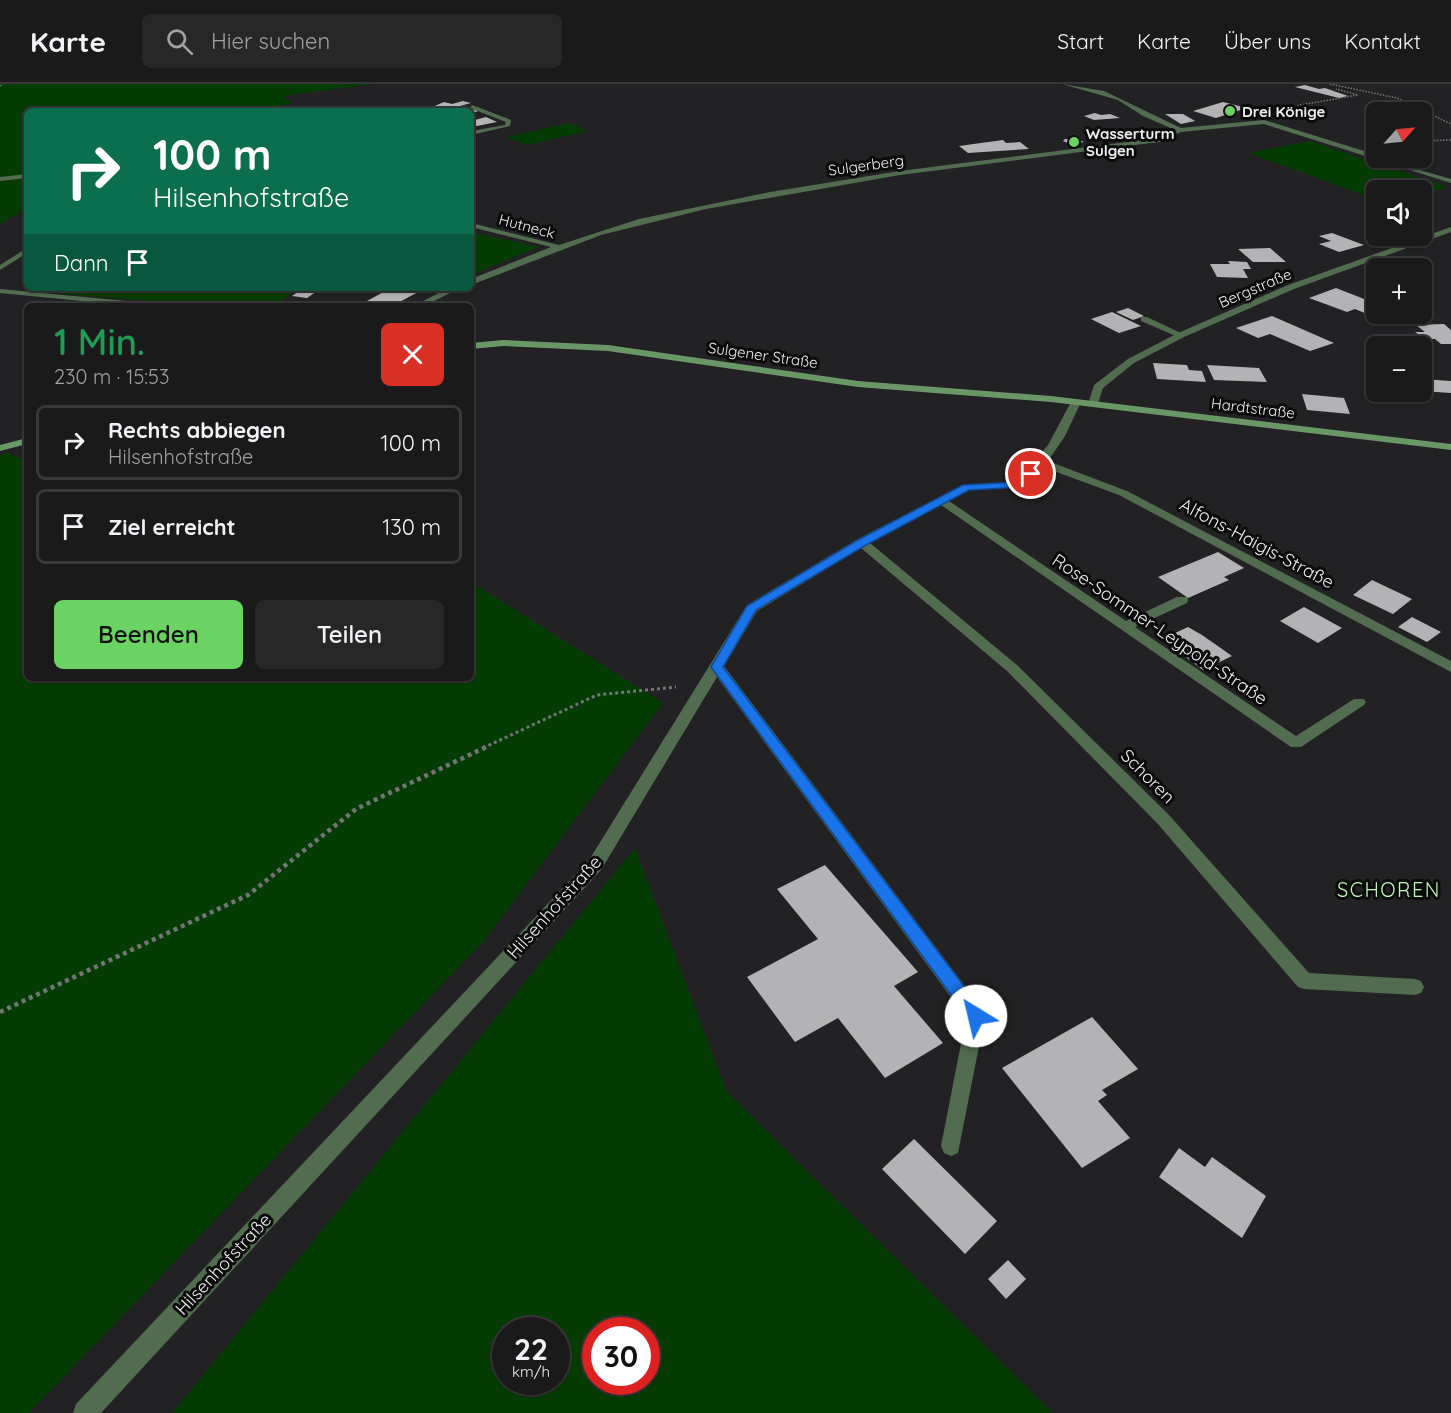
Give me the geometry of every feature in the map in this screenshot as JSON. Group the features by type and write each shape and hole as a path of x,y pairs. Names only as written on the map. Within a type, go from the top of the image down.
{"main road":[{"name":"Sulgener Straße","path":"474,346 503,343 608,348 858,384 1051,399"},
{"name":"Hardtstraße","path":"1051,399 1451,447"},
{"path":"0,448 24,442"}],"street":[{"path":"1065,84 1115,97 1145,115 1180,130 1264,122 1366,154"},
{"name":"Sulgerberg","path":"559,246 642,222 786,191 854,179 1159,140 1180,130"},
{"path":"1409,168 1451,181"},
{"path":"0,179 24,176"},
{"name":"Hutneck","path":"474,226 559,246"},
{"name":"Bergstraße","path":"1093,404 1098,387 1131,361 1181,334 1291,287 1451,229"},
{"name":"Hutneck","path":"474,281 559,246"},
{"path":"424,303 450,291"},
{"name":"Hilsenhofstraße","path":"85,1413 595,865 752,608 862,542 967,487 1021,485 1041,462 1067,425 1076,402"},
{"name":"Alfons-Haigis-Straße","path":"1041,462 1123,493 1451,666"},
{"name":"Rose-Sommer-Leypold-Straße","path":"942,501 1296,743 1359,702"},
{"name":"Schoren","path":"862,542 1029,684 1163,819 1304,981 1415,987"},
{"path":"1124,627 1182,600"},
{"path":"717,667 976,1016 951,1146"}],"lane":[{"path":"472,106 509,121 507,126 474,132"},
{"path":"0,268 24,252"},
{"path":"0,291 126,303"},
{"path":"1144,319 1181,334"}],"path":[{"path":"1330,84 1406,101 1451,124"},
{"path":"1332,90 1342,87"},
{"path":"1264,122 1300,105 1358,95 1336,88"},
{"path":"1432,141 1451,140"},
{"path":"0,1012 248,895 356,809 597,695 707,683"}],"green space":[{"path":"0,84 374,84 283,96 292,103 271,108 24,108 24,176 0,178"},
{"path":"569,123 588,131 526,145 507,137"},
{"path":"1310,141 1366,160 1366,168 1391,168 1427,180 1366,180 1366,196 1248,153"},
{"path":"24,178 24,210 0,224 0,181"},
{"path":"1432,182 1448,187 1432,191"},
{"path":"474,233 539,247 474,274"},
{"path":"24,291 294,291 279,303 176,303"},
{"path":"7,453 24,460 24,681 474,681 474,584 663,703 484,941 29,1413 0,1413 0,455"},
{"path":"635,848 727,1092 1053,1413 172,1413"}],"building":[{"path":"1305,85 1319,89 1325,88 1348,96 1339,98 1295,87"},
{"path":"463,101 471,103 460,106 467,108 430,108 444,102 452,104"},
{"path":"1223,102 1247,108 1216,118 1193,111"},
{"path":"1095,113 1110,114 1120,118 1094,120 1084,116"},
{"path":"1165,114 1183,114 1195,121 1181,124"},
{"path":"486,117 497,122 477,126 474,125 474,120"},
{"name":"Wasserturm Sulgen","path":"1077,139 1084,142 1070,144 1063,141"},
{"path":"1003,140 1006,143 1020,142 1029,149 968,153 959,146"},
{"path":"1332,233 1364,245 1339,252 1319,244 1331,241 1319,236"},
{"path":"1270,248 1286,262 1253,262 1238,249"},
{"path":"1228,261 1247,262 1251,269 1243,269 1248,278 1217,277 1210,264 1230,264"},
{"path":"1336,288 1366,300 1366,314 1355,309 1347,312 1309,298"},
{"path":"299,291 317,291 307,298 292,296"},
{"path":"385,291 420,291 398,303 367,301"},
{"path":"1128,308 1144,316 1133,320 1116,312"},
{"path":"1112,312 1141,326 1119,333 1091,319"},
{"path":"1272,316 1334,343 1310,351 1270,334 1258,338 1236,328"},
{"path":"1444,324 1451,330 1451,344 1441,344 1432,339 1432,336 1421,336 1415,332 1425,332 1416,325"},
{"path":"1153,363 1187,365 1189,370 1202,371 1206,382 1157,379"},
{"path":"1207,365 1259,368 1267,382 1214,380"},
{"path":"1432,380 1451,381 1451,393 1432,392"},
{"path":"1302,394 1344,398 1350,414 1307,410"},
{"path":"1218,552 1244,568 1224,577 1229,580 1188,598 1158,577"},
{"path":"1372,580 1412,599 1393,614 1353,595"},
{"path":"1304,607 1342,628 1318,643 1280,621"},
{"path":"1412,617 1441,632 1427,642 1398,627"},
{"path":"1188,627 1232,656 1203,670 1162,639"},
{"path":"825,865 918,972 894,986 943,1043 885,1078 838,1018 795,1042 747,977 818,939 777,889"},
{"path":"1092,1017 1138,1069 1102,1090 1107,1095 1098,1101 1130,1138 1082,1168 1002,1068"},
{"path":"914,1139 997,1221 965,1254 882,1169"},
{"path":"1179,1148 1205,1167 1212,1157 1266,1196 1242,1238 1159,1177"},
{"path":"1008,1260 1026,1279 1006,1299 988,1279"}],"place":[{"name":"Drei Könige","path":"1230,111"},
{"name":"Wasserturm Sulgen","path":"1074,142"}],"district":[{"name":"SCHOREN","path":"1389,889"}],"route":[{"path":"976,1016 717,667 752,608 862,542 967,487 1021,485 1031,474"}]}
